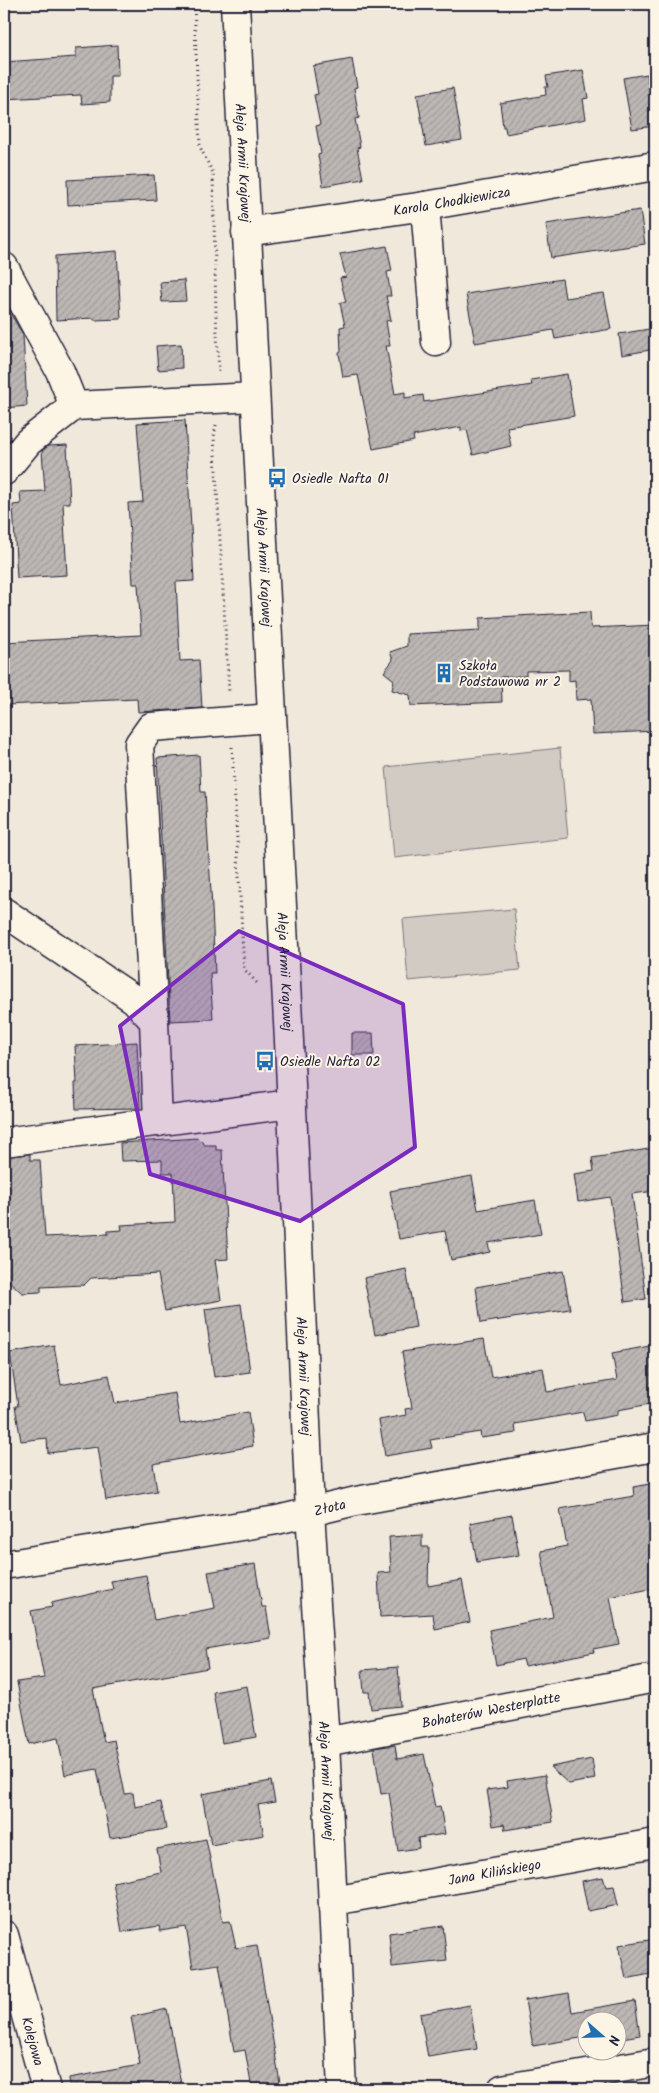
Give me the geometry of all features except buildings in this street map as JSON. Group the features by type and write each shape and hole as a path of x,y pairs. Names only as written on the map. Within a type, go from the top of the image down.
{"street":[{"name":"Aleja Armii Krajowej","path":"234,4 291,1104 310,1512 325,1742 342,2089"},
{"name":"Karola Chodkiewicza","path":"246,232 425,206 655,166"},
{"path":"425,206 436,342"},
{"path":"4,267 60,371 74,406"},
{"path":"4,471 28,442 74,406 255,397"},
{"path":"158,1122 139,744 151,727 271,718"},
{"path":"4,912 135,1000 154,1021"},
{"path":"4,1142 291,1104"},
{"name":"Złota","path":"4,1565 277,1520 356,1501 655,1448"},
{"name":"Bohaterów Westerplatte","path":"325,1742 655,1678"},
{"name":"Jana Kilińskiego","path":"333,1901 655,1843"},
{"name":"Kolejowa","path":"4,1935 46,2089"},
{"path":"502,2089 655,2062"}],"path":[{"path":"194,4 200,147 213,173 216,315 221,399 214,437 244,969 262,989"}],"highlighted area":[{"path":"239,931 403,1004 415,1147 300,1221 150,1174 120,1026"}],"shaded area":[{"path":"560,748 568,838 394,858 386,767"},
{"path":"514,909 520,970 408,981 403,919"}],"place":[{"name":"Osiedle Nafta 01","path":"277,478"},
{"name":"Szkoła Podstawowa nr 2","path":"444,673"},
{"name":"Osiedle Nafta 02","path":"265,1061"}]}
